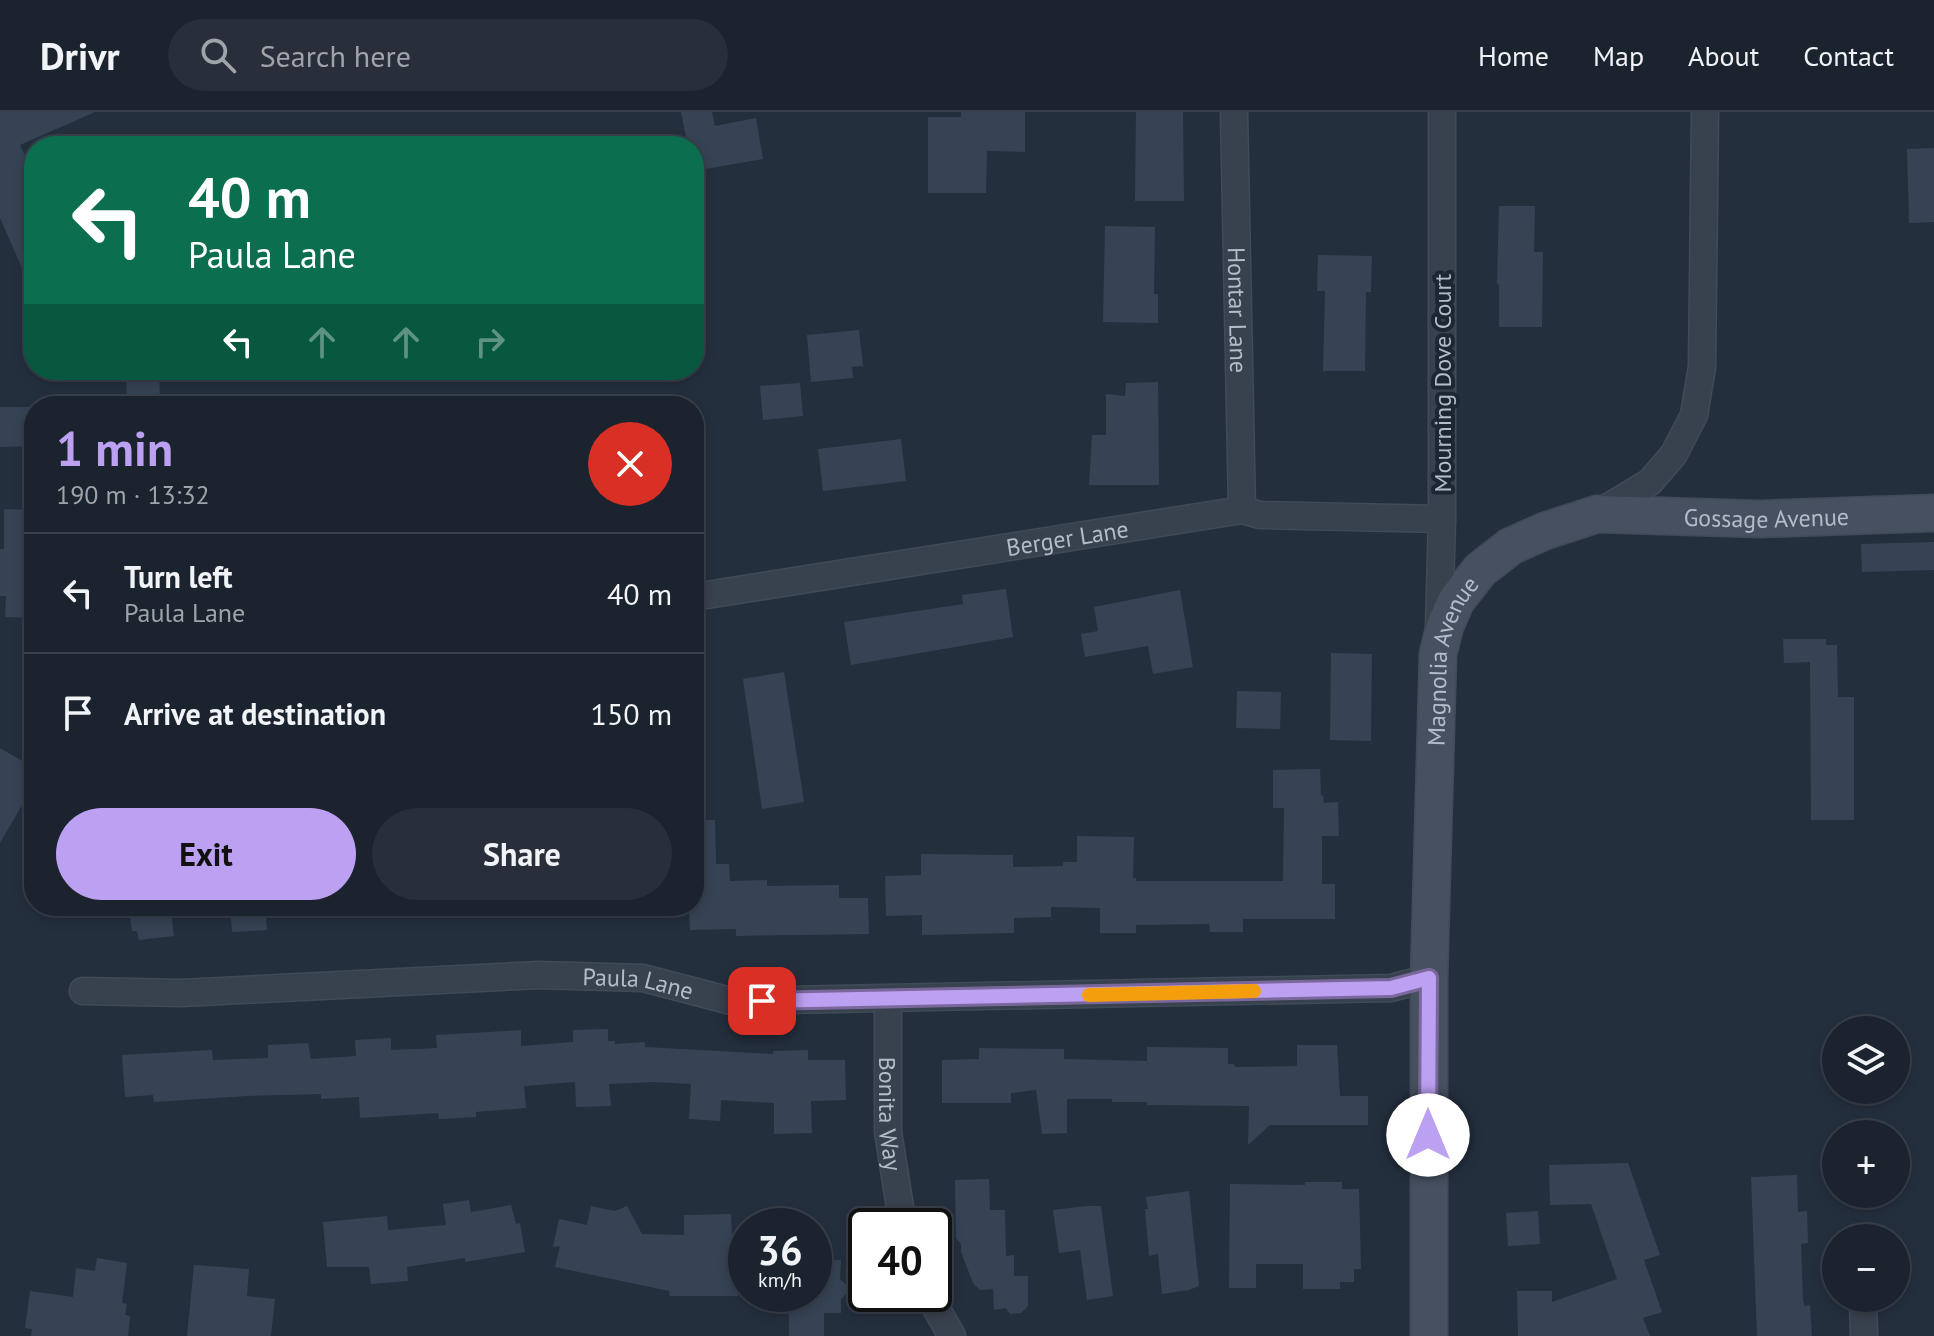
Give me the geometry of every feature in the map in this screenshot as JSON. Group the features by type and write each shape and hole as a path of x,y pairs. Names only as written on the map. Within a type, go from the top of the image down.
{"street":[{"name":"Hontar Lane","path":"1234,112 1242,510"},
{"name":"Mourning Dove Court","path":"1438,654 1442,519 1442,112"},
{"name":"Magnolia Avenue","path":"1429,1336 1429,978 1438,654 1456,601 1480,570 1511,546 1597,514 1650,482 1674,454 1694,415 1702,367 1705,112"},
{"name":"Berger Lane","path":"704,595 1242,510 1260,515 1442,519"},
{"name":"Gossage Avenue","path":"1597,514 1760,519 1934,513"},
{"name":"Paula Lane","path":"83,991 182,993 539,975 643,978 731,1001 888,1000 1391,988 1429,978"},
{"name":"Bonita Way","path":"888,1000 888,1132 900,1208"},
{"path":"938,1312 952,1336"},
{"path":"1863,1312 1864,1336"}],"building":[{"path":"0,112 95,112 40,136 24,136 24,143 20,145 24,154 24,272 0,218"},
{"path":"681,112 712,112 715,126 756,118 763,159 704,169 704,136 686,136"},
{"path":"961,112 1025,112 1025,152 987,151 986,193 928,193 928,117 961,117"},
{"path":"1136,112 1183,112 1184,201 1135,201"},
{"path":"1934,148 1934,222 1909,223 1907,149"},
{"path":"1499,206 1535,206 1534,252 1543,252 1542,327 1499,327"},
{"path":"1105,226 1155,227 1154,294 1158,294 1158,323 1103,322"},
{"path":"1318,255 1372,256 1371,292 1366,292 1365,371 1323,371 1325,291 1317,291"},
{"path":"859,330 863,366 852,367 853,378 811,382 807,335"},
{"path":"126,380 159,380 160,396 127,396"},
{"path":"1158,382 1159,485 1089,485 1092,435 1106,435 1106,394 1125,396 1126,383"},
{"path":"800,383 803,416 763,420 760,386"},
{"path":"0,407 24,407 24,446 0,447"},
{"path":"901,439 906,481 823,491 818,449"},
{"path":"4,509 24,510 24,618 5,617 6,596 0,596 0,549 4,549"},
{"path":"1934,542 1934,570 1862,572 1861,544"},
{"path":"1006,589 1013,637 851,665 844,622 963,604 962,595"},
{"path":"1180,590 1193,667 1153,674 1148,646 1085,657 1081,634 1098,631 1094,607"},
{"path":"1783,639 1826,639 1826,645 1837,645 1838,697 1854,697 1854,820 1811,820 1810,662 1784,663"},
{"path":"1331,653 1372,654 1371,741 1330,740"},
{"path":"784,672 804,802 762,809 743,679"},
{"path":"1237,691 1281,692 1280,729 1236,728"},
{"path":"0,748 24,762 24,802 0,843"},
{"path":"1320,769 1324,803 1338,802 1339,836 1322,836 1322,884 1335,884 1335,919 1243,919 1243,932 1210,932 1209,924 1136,925 1136,933 1100,933 1100,908 1051,907 1051,917 1014,918 1014,933 922,935 922,915 886,916 885,876 921,875 921,854 1013,855 1013,867 1063,866 1063,862 1077,862 1077,836 1134,837 1133,878 1136,881 1283,881 1284,808 1273,808 1273,770"},
{"path":"704,820 715,820 716,864 729,864 730,881 767,880 767,886 839,885 839,898 868,898 869,934 736,936 736,929 690,930 689,916 704,916"},
{"path":"130,916 171,916 174,936 139,940 137,931 132,931"},
{"path":"231,916 266,916 267,930 232,932"},
{"path":"608,1029 608,1041 615,1041 615,1044 645,1042 645,1047 773,1054 773,1051 808,1050 808,1060 845,1060 846,1100 811,1101 812,1133 774,1134 774,1103 721,1100 720,1121 689,1119 691,1084 609,1084 611,1106 576,1107 575,1082 524,1086 526,1108 476,1112 476,1117 439,1119 438,1113 360,1118 359,1097 321,1099 321,1094 154,1102 153,1095 125,1097 122,1055 212,1050 213,1060 268,1058 268,1045 308,1043 311,1059 356,1056 355,1040 391,1038 391,1050 437,1048 436,1035 521,1030 521,1046 573,1042 573,1030"},
{"path":"1297,1045 1337,1045 1340,1096 1368,1096 1368,1125 1270,1125 1248,1145 1249,1106 1147,1105 1147,1102 1112,1102 1112,1099 1067,1099 1067,1133 1042,1134 1036,1090 1011,1093 1011,1103 942,1103 942,1060 979,1059 979,1048 1064,1049 1064,1059 1147,1061 1147,1047 1228,1048 1228,1064 1235,1067 1297,1066"},
{"path":"1628,1163 1660,1255 1644,1260 1662,1312 1643,1318 1650,1336 1518,1336 1517,1291 1552,1291 1552,1302 1617,1279 1591,1204 1550,1205 1549,1165"},
{"path":"1797,1175 1798,1212 1807,1211 1808,1243 1801,1244 1803,1300 1805,1306 1810,1305 1812,1336 1757,1336 1751,1177"},
{"path":"989,1179 990,1210 1005,1210 1006,1256 1014,1255 1014,1276 1028,1276 1028,1306 1021,1313 1010,1314 1006,1308 994,1310 993,1289 980,1290 973,1283 961,1244 956,1238 955,1180"},
{"path":"1305,1182 1342,1182 1342,1189 1359,1189 1361,1269 1354,1269 1354,1282 1340,1282 1340,1289 1303,1289 1303,1264 1256,1264 1256,1288 1229,1288 1230,1184 1305,1185"},
{"path":"1189,1191 1199,1286 1162,1294 1158,1254 1149,1256 1146,1197"},
{"path":"469,1200 471,1212 511,1205 516,1224 520,1223 525,1252 407,1267 408,1281 371,1284 369,1267 327,1267 323,1222 387,1216 388,1230 446,1225 443,1204"},
{"path":"591,1206 615,1211 627,1206 642,1234 684,1235 684,1215 728,1214 728,1296 670,1296 669,1291 555,1267 560,1246 553,1247 559,1219 587,1225"},
{"path":"1101,1206 1113,1296 1087,1300 1080,1250 1059,1253 1053,1210"},
{"path":"1538,1211 1540,1244 1508,1246 1506,1213"},
{"path":"97,1258 127,1263 122,1303 127,1304 125,1315 130,1316 128,1336 31,1336 32,1329 25,1328 30,1291 73,1297 76,1268 95,1271"},
{"path":"832,1260 841,1260 840,1279 848,1286 848,1292 841,1299 841,1313 824,1313 824,1336 789,1336 789,1312 832,1312"},
{"path":"194,1265 249,1269 247,1296 275,1299 271,1336 187,1336"}],"slow traffic":[{"path":"1089,995 1254,991"}],"route":[{"path":"762,1001 1391,988 1429,978 1428,1135"}]}
